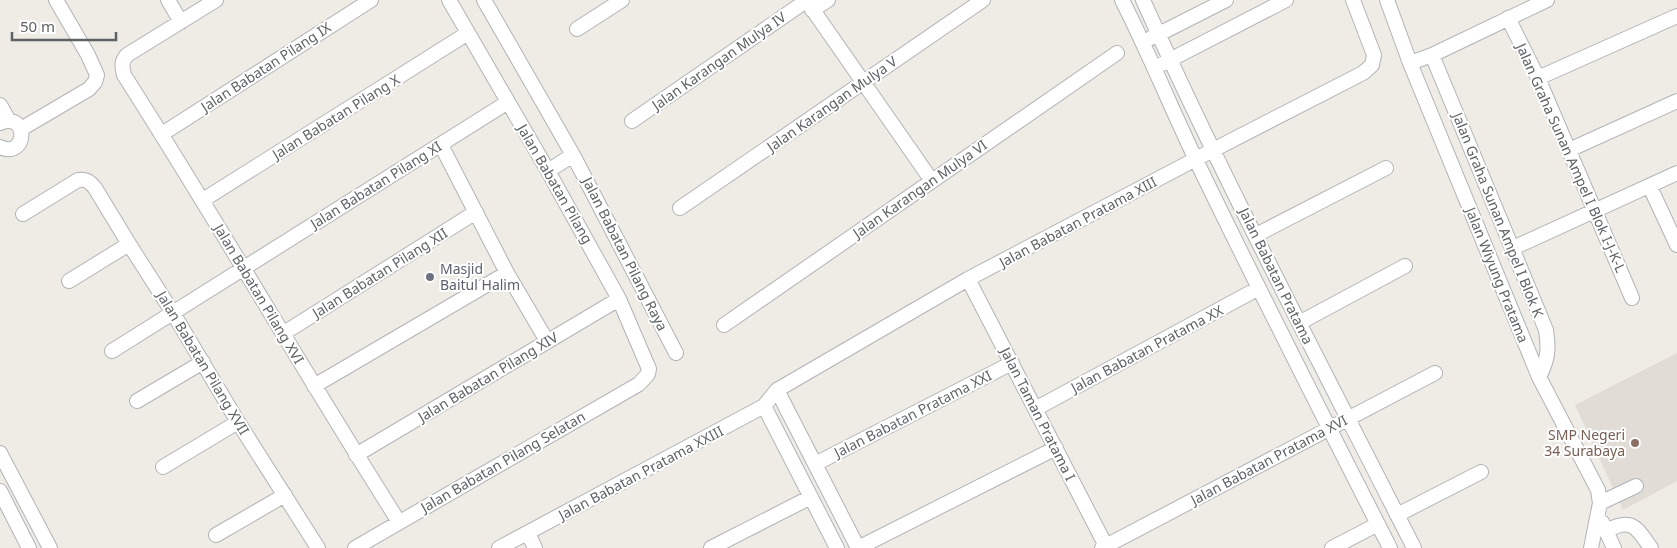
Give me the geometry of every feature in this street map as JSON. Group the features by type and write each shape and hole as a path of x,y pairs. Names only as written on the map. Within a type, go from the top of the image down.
{"street":[{"path":"10,124 89,89 95,82 97,75 88,55 56,0"},
{"path":"168,0 181,22 216,0"},
{"name":"Jalan Babatan Pilang IX","path":"162,134 371,0"},
{"name":"Jalan Babatan Pilang","path":"449,0 508,102 562,163 647,362 648,374"},
{"name":"Jalan Babatan Pilang Raya","path":"484,0 562,163 676,353"},
{"path":"577,29 622,0"},
{"name":"Jalan Karangan Mulya IV","path":"632,121 808,4 828,0"},
{"name":"Jalan Karangan Mulya V","path":"680,208 983,0"},
{"name":"Jalan Babatan Pratama","path":"1122,0 1259,288 1390,548"},
{"name":"Jalan Babatan Pratama","path":"1144,0 1213,150 1414,548"},
{"path":"1143,41 1226,0"},
{"path":"1155,67 1286,0"},
{"name":"Jalan Babatan Pratama XIII","path":"777,390 968,279 1363,73 1372,65 1374,55 1353,0"},
{"name":"Jalan Wiyung Pratama","path":"1387,0 1410,63 1539,377 1598,490 1599,509 1614,548"},
{"path":"1410,63 1432,55 1546,0"},
{"path":"808,4 932,181"},
{"path":"1538,78 1677,16"},
{"name":"Jalan Graha Sunan Ampel I Blok I-J-K-L","path":"1508,18 1538,78 1632,298"},
{"name":"Jalan Babatan Pilang XVI","path":"181,22 127,55 123,59 122,64 124,75 203,200 314,386 399,522"},
{"name":"Jalan Babatan Pilang X","path":"203,200 468,33"},
{"name":"Jalan Karangan Mulya VI","path":"724,325 1117,53"},
{"name":"Jalan Graha Sunan Ampel I Blok K","path":"1432,55 1546,330 1548,353 1546,363 1539,377"},
{"name":"Jalan Babatan Pilang XI","path":"112,351 508,102"},
{"path":"1569,150 1677,102"},
{"path":"0,105 10,124 22,138 13,148 3,150"},
{"path":"441,145 507,273 547,342"},
{"path":"1256,235 1386,168"},
{"path":"1513,248 1677,174"},
{"name":"Jalan Babatan Pilang XVII","path":"23,214 74,182 85,180 95,188 238,422 318,548"},
{"path":"1650,187 1677,245"},
{"name":"Jalan Babatan Pilang XII","path":"284,333 476,212"},
{"path":"69,281 128,244"},
{"path":"1299,323 1405,266"},
{"path":"314,386 507,273"},
{"name":"Jalan Taman Pratama I","path":"968,279 1105,547"},
{"name":"Jalan Babatan Pratama XX","path":"1035,409 1259,288"},
{"name":"Jalan Babatan Pilang XIV","path":"356,455 620,299"},
{"path":"137,401 202,362"},
{"name":"Jalan Babatan Pratama XXI","path":"815,464 1012,363"},
{"name":"Jalan Babatan Pratama XVI","path":"1105,547 1435,372"},
{"name":"Jalan Babatan Pilang Selatan","path":"355,548 639,384 648,374"},
{"path":"777,390 858,548 1056,448"},
{"name":"Jalan Babatan Pratama XXIII","path":"499,548 764,406 777,390"},
{"path":"764,406 837,548"},
{"path":"163,467 238,422"},
{"path":"2,461 50,548"},
{"path":"1397,515 1481,472"},
{"path":"1591,548 1599,509 1636,486"},
{"path":"0,491 29,548"},
{"path":"216,535 285,495"},
{"path":"711,548 811,497"},
{"path":"1332,548 1378,524"},
{"path":"1606,531 1618,524 1626,524 1636,528 1651,548"},
{"path":"528,534 535,548"}],"shaded area":[{"name":"SMP Negeri 34 Surabaya","path":"1677,353 1677,481 1623,510 1575,405"}],"place":[{"name":"Masjid Baitul Halim","path":"430,277"},
{"name":"SMP Negeri 34 Surabaya","path":"1635,443"}]}
